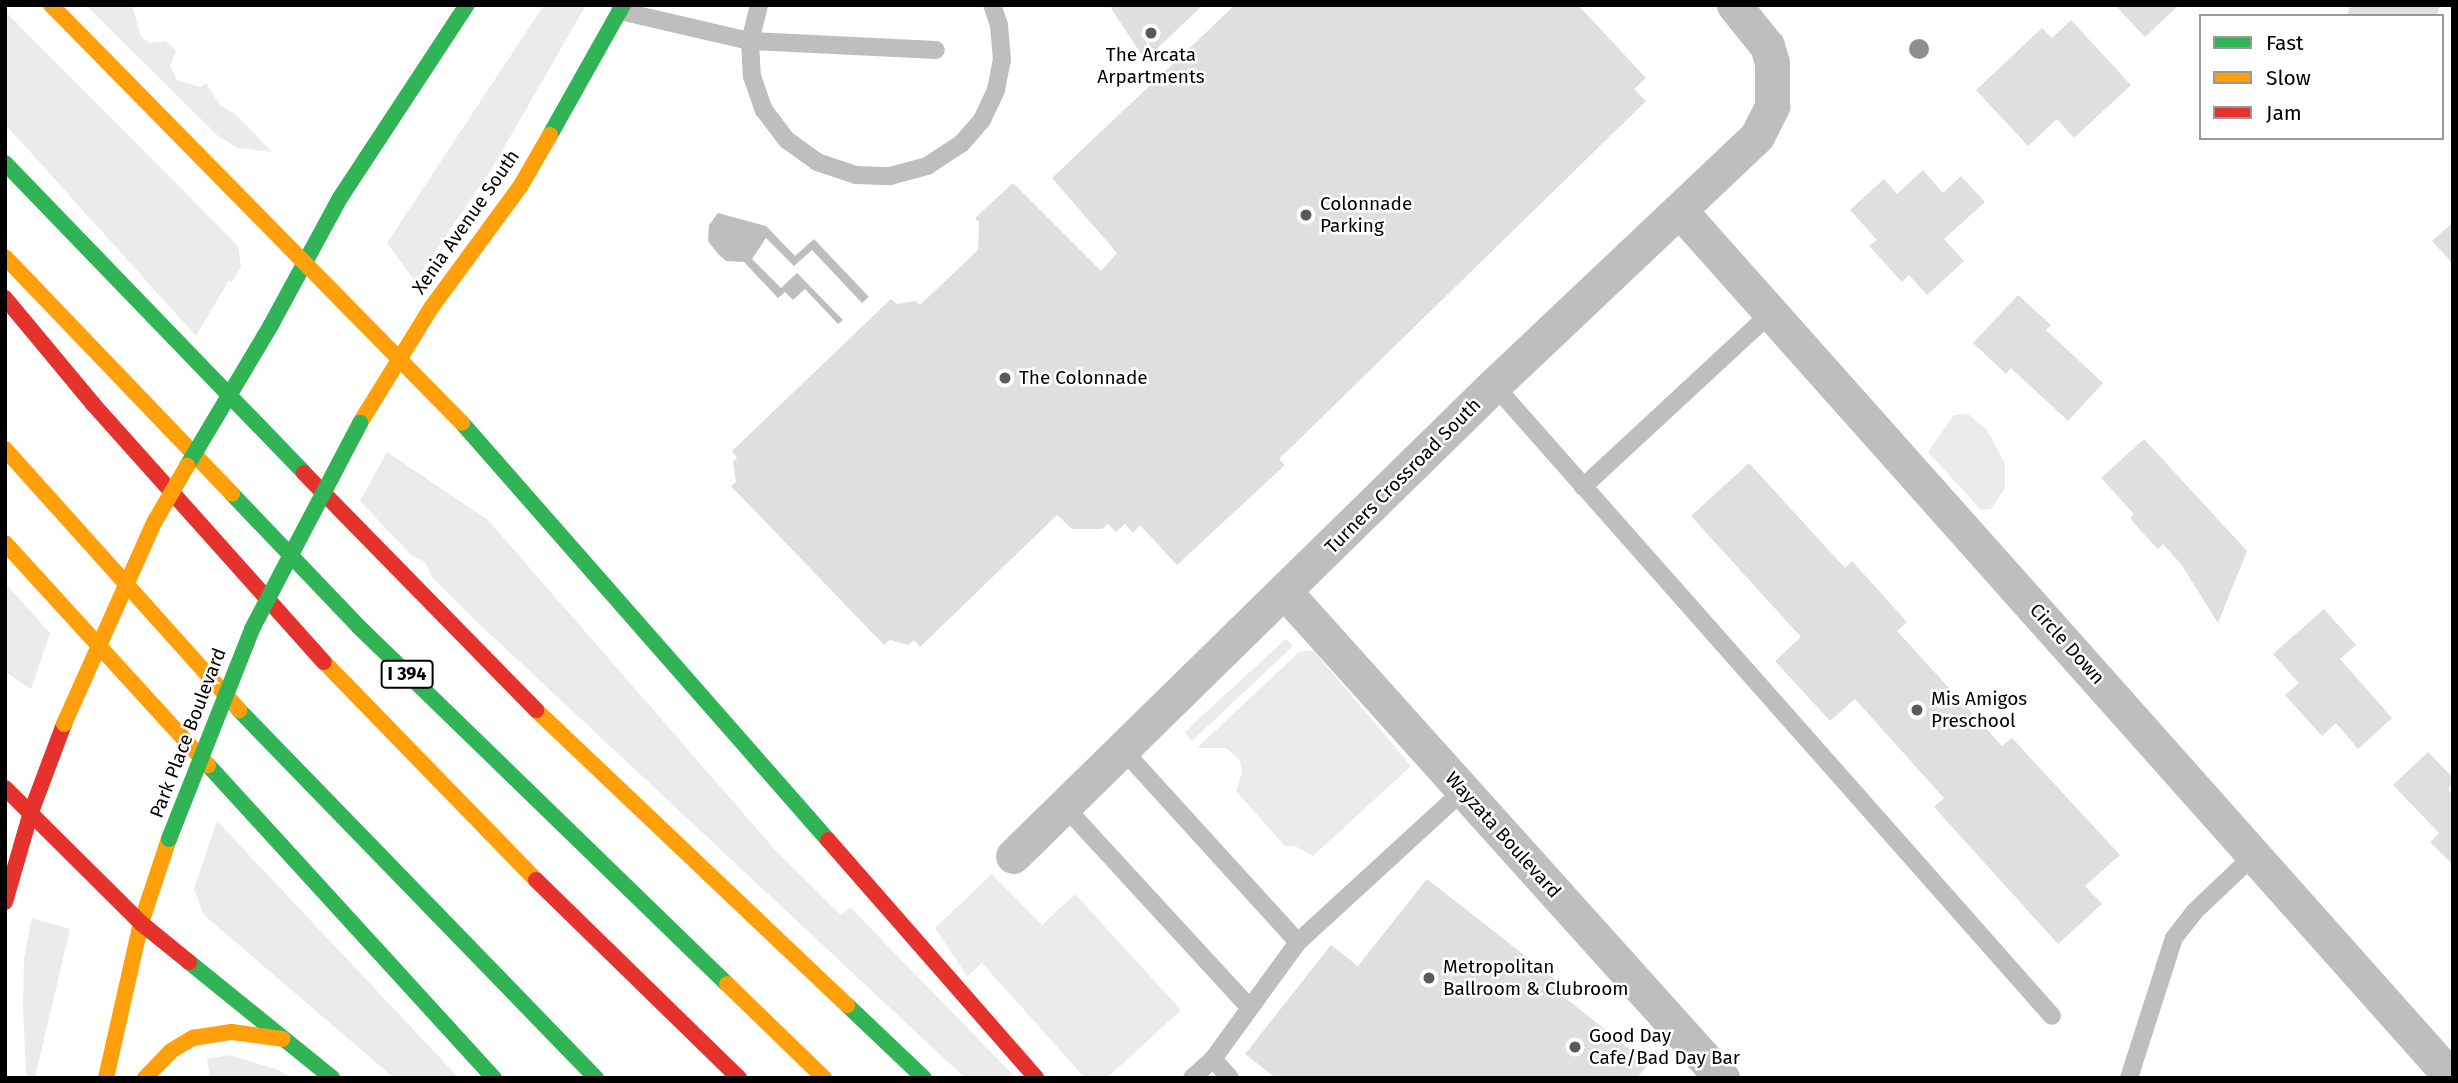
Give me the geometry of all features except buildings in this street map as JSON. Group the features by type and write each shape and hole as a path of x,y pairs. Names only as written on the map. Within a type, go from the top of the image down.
{"main road":[{"path":"51,5 400,356 1036,1078"},
{"path":"5,902 31,812 64,724 155,521 271,325 305,259 467,5"},
{"name":"Xenia Avenue South","path":"360,423 400,356 520,187 621,8"},
{"path":"5,163 478,654 924,1078"},
{"name":"I 394","path":"5,257 359,627 824,1078"},
{"path":"5,298 93,404 318,656 567,912 739,1078"},
{"name":"Park Place Boulevard","path":"106,1078 141,923 169,839 252,629 360,423"},
{"path":"5,449 295,773 596,1078"},
{"path":"5,543 494,1078"},
{"path":"5,788 141,923 332,1078"},
{"path":"145,1078 171,1051 193,1038 232,1032 283,1039"}],"street":[{"name":"Turners Crossroad South","path":"1013,856 1124,751 1494,384 1681,212 1757,136 1772,106 1773,85 1767,46 1734,5"},
{"name":"Circle Down","path":"1681,212 2452,1078"},
{"name":"Wayzata Boulevard","path":"1285,592 1721,1078"}],"lane":[{"path":"759,5 750,41 752,76 764,110 787,140 817,162 856,176 890,176 927,166 962,143 982,120 996,90 1002,60 999,25 992,5"},
{"path":"621,8 750,41 936,50"},
{"path":"1583,487 1772,312"},
{"path":"1494,384 2052,1016"},
{"path":"1124,751 1298,942"},
{"path":"1192,1078 1213,1059 1298,942 1464,790"},
{"path":"1065,807 1251,1008"},
{"path":"2129,1078 2174,938 2194,912 2255,855"},
{"path":"1213,1059 1230,1078"}],"shaded area":[{"path":"86,5 132,5 141,37 150,43 166,41 176,51 170,66 177,80 200,87 206,83 220,105 235,114 272,152 238,148 219,137"},
{"path":"544,5 586,5 491,170 415,281 387,243"},
{"path":"5,11 238,246 241,267 232,282 229,280 196,336 5,124"},
{"path":"718,213 766,226 795,256 814,239 869,297 862,303 812,250 794,266 766,238 752,259 781,288 797,273 843,320 838,324 805,289 793,300 785,292 778,298 744,262 726,261 708,241 709,225"},
{"path":"1968,414 1987,430 2005,464 2005,488 1991,509 1981,510 1928,452 1954,415"},
{"path":"387,452 488,520 777,852 841,915 850,907 1016,1078 965,1078 475,620 432,577 425,562 411,555 360,501"},
{"path":"5,583 50,633 31,689 5,672"},
{"path":"1286,639 1293,646 1192,741 1185,733 1193,724"},
{"path":"1313,650 1411,766 1313,856 1295,846 1285,846 1236,791 1242,773 1240,760 1226,748 1197,748 1299,652"},
{"path":"217,821 459,1078 394,1078 204,915 194,889"},
{"path":"992,874 1042,925 1075,894 1181,1010 1107,1078 1085,1078 982,963 967,976 935,928"},
{"path":"32,918 70,929 35,1077 26,1075 23,1006 24,958"},
{"path":"229,1055 279,1070 291,1078 210,1078 207,1059"}],"traffic: fast":[{"path":"271,325 340,198 467,5"},
{"path":"550,135 623,5"},
{"path":"5,163 304,473"},
{"path":"187,466 271,325"},
{"path":"169,839 252,629 360,423"},
{"path":"462,423 828,840"},
{"path":"232,494 359,627 727,984"},
{"path":"239,710 596,1078"},
{"path":"208,765 494,1078"},
{"path":"189,962 332,1078"},
{"path":"847,1005 924,1078"}],"traffic: slow":[{"path":"51,5 462,423"},
{"path":"360,423 431,308 520,187 550,135"},
{"path":"5,257 232,494"},
{"path":"5,449 239,710"},
{"path":"64,724 155,521 187,466"},
{"path":"5,543 208,765"},
{"path":"324,662 536,880"},
{"path":"536,710 847,1005"},
{"path":"106,1078 141,923 169,839"},
{"path":"727,984 824,1078"},
{"path":"145,1078 171,1051 193,1038 232,1032 283,1039"}],"traffic: jam":[{"path":"5,298 93,404 324,662"},
{"path":"304,473 536,710"},
{"path":"5,902 31,812 64,724"},
{"path":"5,788 141,923 189,962"},
{"path":"828,840 1036,1078"},
{"path":"536,880 739,1078"}],"place":[{"name":"The Arcata Arpartments","path":"1151,33"},
{"name":"Colonnade Parking","path":"1306,215"},
{"name":"The Colonnade","path":"1005,378"},
{"name":"Mis Amigos Preschool","path":"1917,710"},
{"name":"Metropolitan Ballroom & Clubroom","path":"1429,978"},
{"name":"Good Day Cafe/Bad Day Bar","path":"1575,1047"}]}
